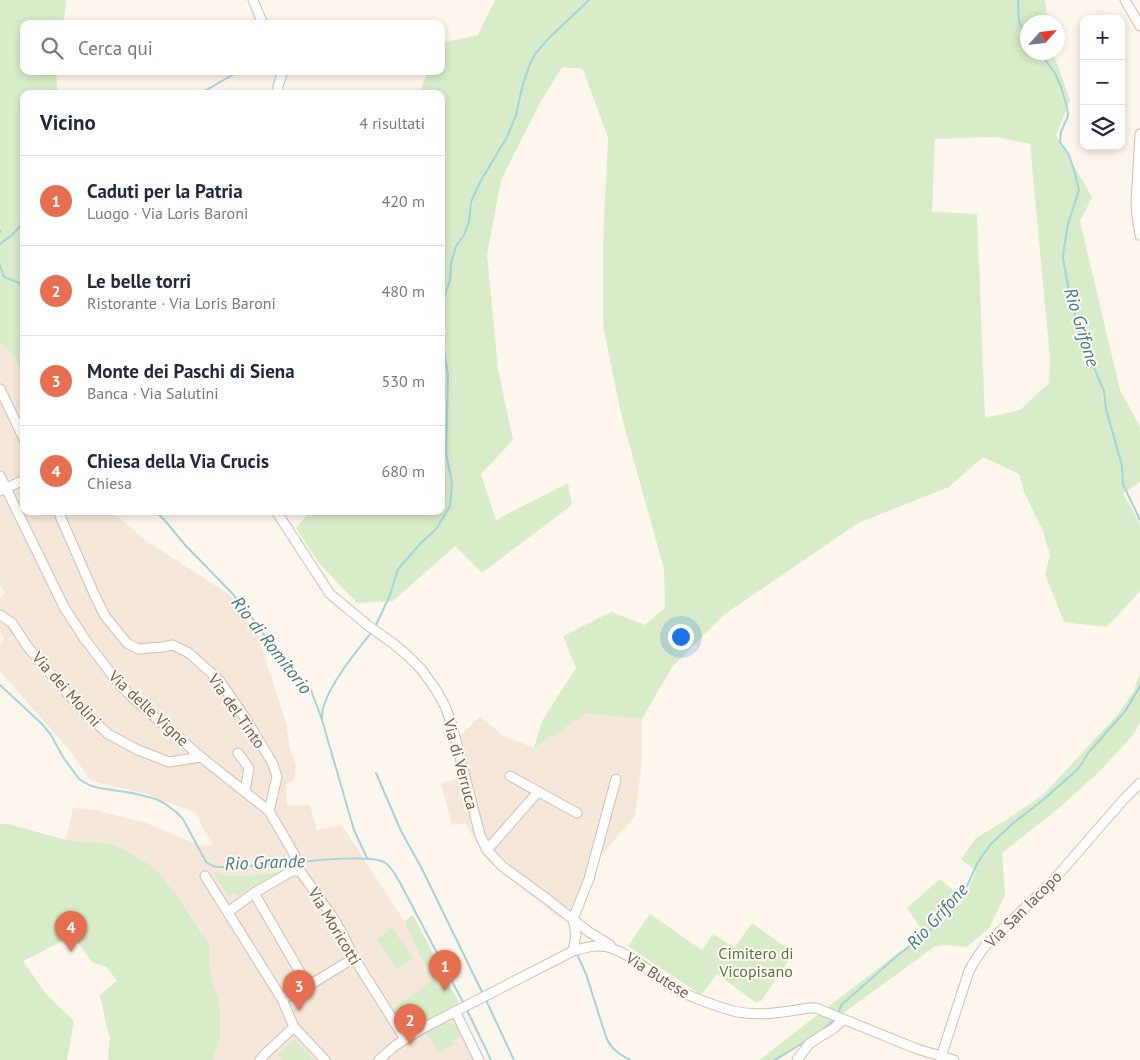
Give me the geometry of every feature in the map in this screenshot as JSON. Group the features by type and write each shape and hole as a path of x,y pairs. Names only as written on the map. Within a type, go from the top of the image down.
{"street":[{"path":"253,0 261,20"},
{"path":"1125,0 1140,26"},
{"path":"278,90 282,75"},
{"path":"1140,134 1136,202 1140,235"},
{"path":"0,389 20,431"},
{"name":"Via delle Vigne","path":"0,476 3,489 64,607 100,661 134,699 201,757 269,810"},
{"path":"3,489 20,482"},
{"name":"Via del Tinto","path":"60,515 105,616 127,644 138,649 172,645 189,653 219,680 246,719 273,764 276,777 269,810"},
{"name":"Via di Verruca","path":"279,515 330,594 401,650 420,669 436,690 452,725 480,835 487,850 502,866 589,932 619,951"},
{"name":"Via dei Molini","path":"0,615 12,623 27,646 66,692 108,734 138,750 168,762 201,757"},
{"path":"238,754 249,768 245,791"},
{"path":"510,776 577,813"},
{"path":"573,952 576,934 573,919 589,879 616,779"},
{"name":"Via San Iacopo","path":"941,1057 970,971 979,954 1051,883 1140,783"},
{"path":"487,850 538,792"},
{"name":"Via Moricotti","path":"269,810 295,856 299,869 342,932 354,958 405,1039"},
{"path":"228,912 254,893 292,871 299,869"},
{"path":"205,876 282,1000 294,1027 325,1060"},
{"path":"254,893 308,986"},
{"path":"586,948 589,941 589,932"},
{"path":"576,934 586,948"},
{"name":"Via Butese","path":"379,1060 405,1039 484,996 573,952 595,946 605,946 619,951 673,987 693,997 728,1009 757,1015 813,1008 917,1049 954,1060"},
{"path":"282,1000 354,958"},
{"path":"459,1009 479,1060"},
{"path":"797,1060 809,1044 833,1029 843,1020"},
{"path":"260,1060 294,1027"},
{"path":"267,1052 274,1060"}],"shaded area":[{"path":"0,343 14,355 20,369 20,515 116,515 148,542 230,595 258,635 286,723 290,749 296,765 294,780 286,784 287,805 310,805 317,830 342,825 412,933 447,1008 461,1030 475,1060 213,1060 220,1037 220,1006 209,967 209,944 200,929 154,867 114,844 66,840 73,808 94,810 144,822 198,845 213,845 196,813 147,794 91,781 70,751 0,671 0,644 4,638 0,631 0,598 5,592 0,585"},
{"path":"586,714 642,719 642,761 635,816 599,858 577,915 559,918 487,860 465,823 452,825 441,783 457,779 456,740 480,716 502,735 534,748"}],"green space":[{"path":"0,0 66,0 64,20 20,20 20,75 56,75 58,90 20,90 20,369 14,355 0,343"},
{"path":"495,0 1045,0 1047,15 1020,15 1020,60 1056,60 1070,100 1056,135 1092,197 1080,221 1120,390 1140,427 1140,482 1123,493 1140,524 1140,591 1107,627 1064,622 1045,574 1050,555 1043,531 1024,492 1019,474 983,457 949,487 858,523 725,614 672,667 642,719 586,714 534,748 542,721 576,668 563,636 611,612 645,625 665,608 664,569 622,418 603,326 603,244 608,138 583,69 562,67 541,101 501,180 487,254 498,369 513,440 481,474 496,520 568,483 572,505 482,573 455,546 393,601 357,603 318,562 296,528 307,515 445,515 445,90 421,90 426,75 445,75 445,42 478,35","holes":["996,137 1030,144 1050,358 1049,383 1020,410 985,418 977,214 932,212 935,139"]},
{"path":"1140,672 1140,722 1134,734 1099,772 1059,808 1002,853 1005,895 990,927 967,947 944,945 934,947 779,1060 759,1060 924,933 907,908 940,879 954,891 967,892 976,871 961,859 976,838 1044,794 1119,713 1134,691"},
{"path":"0,824 8,824 66,840 114,844 154,867 178,897 209,944 209,967 220,1006 220,1037 213,1060 108,1060 110,1037 100,995 117,981 107,967 93,963 79,944 68,938 23,961 46,994 74,1021 67,1060 0,1060"},
{"path":"285,871 254,886 237,897 235,893 229,896 215,876 215,873 241,876"},
{"name":"Cimitero di Vicopisano","path":"650,914 702,950 713,934 734,948 752,923 794,953 761,1001 755,1002 717,974 701,995 628,946"},
{"path":"413,915 459,1003 405,1030 391,1010 433,980 405,923"},
{"path":"392,928 413,958 397,969 377,939"},
{"path":"442,1023 458,1026 463,1035 452,1041 454,1045 439,1052 426,1033"},
{"path":"294,1039 314,1060 283,1060 278,1054"}],"waterway":[{"path":"445,295 450,280 451,264 456,246 464,235 469,222 471,202 480,182 507,137 516,115 529,66 535,54 548,39 589,0"},
{"name":"Rio Grifone","path":"1018,0 1020,24"},
{"name":"Rio Grifone","path":"1045,60 1055,73 1067,107 1068,116 1061,132 1060,142 1069,155 1079,190 1068,224 1063,258 1070,297 1082,340 1104,391 1106,409 1122,466 1123,484 1140,520"},
{"path":"206,90 232,75"},
{"path":"0,244 20,226"},
{"name":"Rio di Romitorio","path":"0,265 4,277 20,284"},
{"path":"445,356 448,376 446,453 452,483 450,506 445,514"},
{"name":"Rio di Romitorio","path":"160,515 186,546 244,607 270,643 311,690 322,720 354,830 367,858"},
{"path":"375,627 390,595 398,569 437,528 445,515"},
{"path":"322,720 323,707 332,686 344,667 371,633"},
{"name":"Rio Grande","path":"0,685 42,724 79,779 99,788 132,793 164,803 183,819 206,862 219,867 293,863"},
{"name":"Rio Grifone","path":"838,1013 842,1004 898,955 924,936 940,920 967,886 978,862 990,845 1078,769 1089,752 1126,710 1140,686"},
{"path":"376,773 401,831 422,869 483,994"},
{"name":"Rio Grande","path":"300,862 356,858 384,862 393,870 464,1004"},
{"path":"577,954 586,974 606,1037 616,1051 630,1060"},
{"path":"486,1000 514,1060"},
{"name":"Rio Grande","path":"466,1008 491,1060"},
{"name":"Rio Grifone","path":"774,1060 815,1035 834,1019"}],"place":[{"name":"Chiesa della Via Crucis","path":"71,952"},
{"name":"Caduti per la Patria","path":"445,991"},
{"name":"Monte dei Paschi di Siena","path":"299,1011"},
{"name":"Le belle torri","path":"410,1045"}]}
